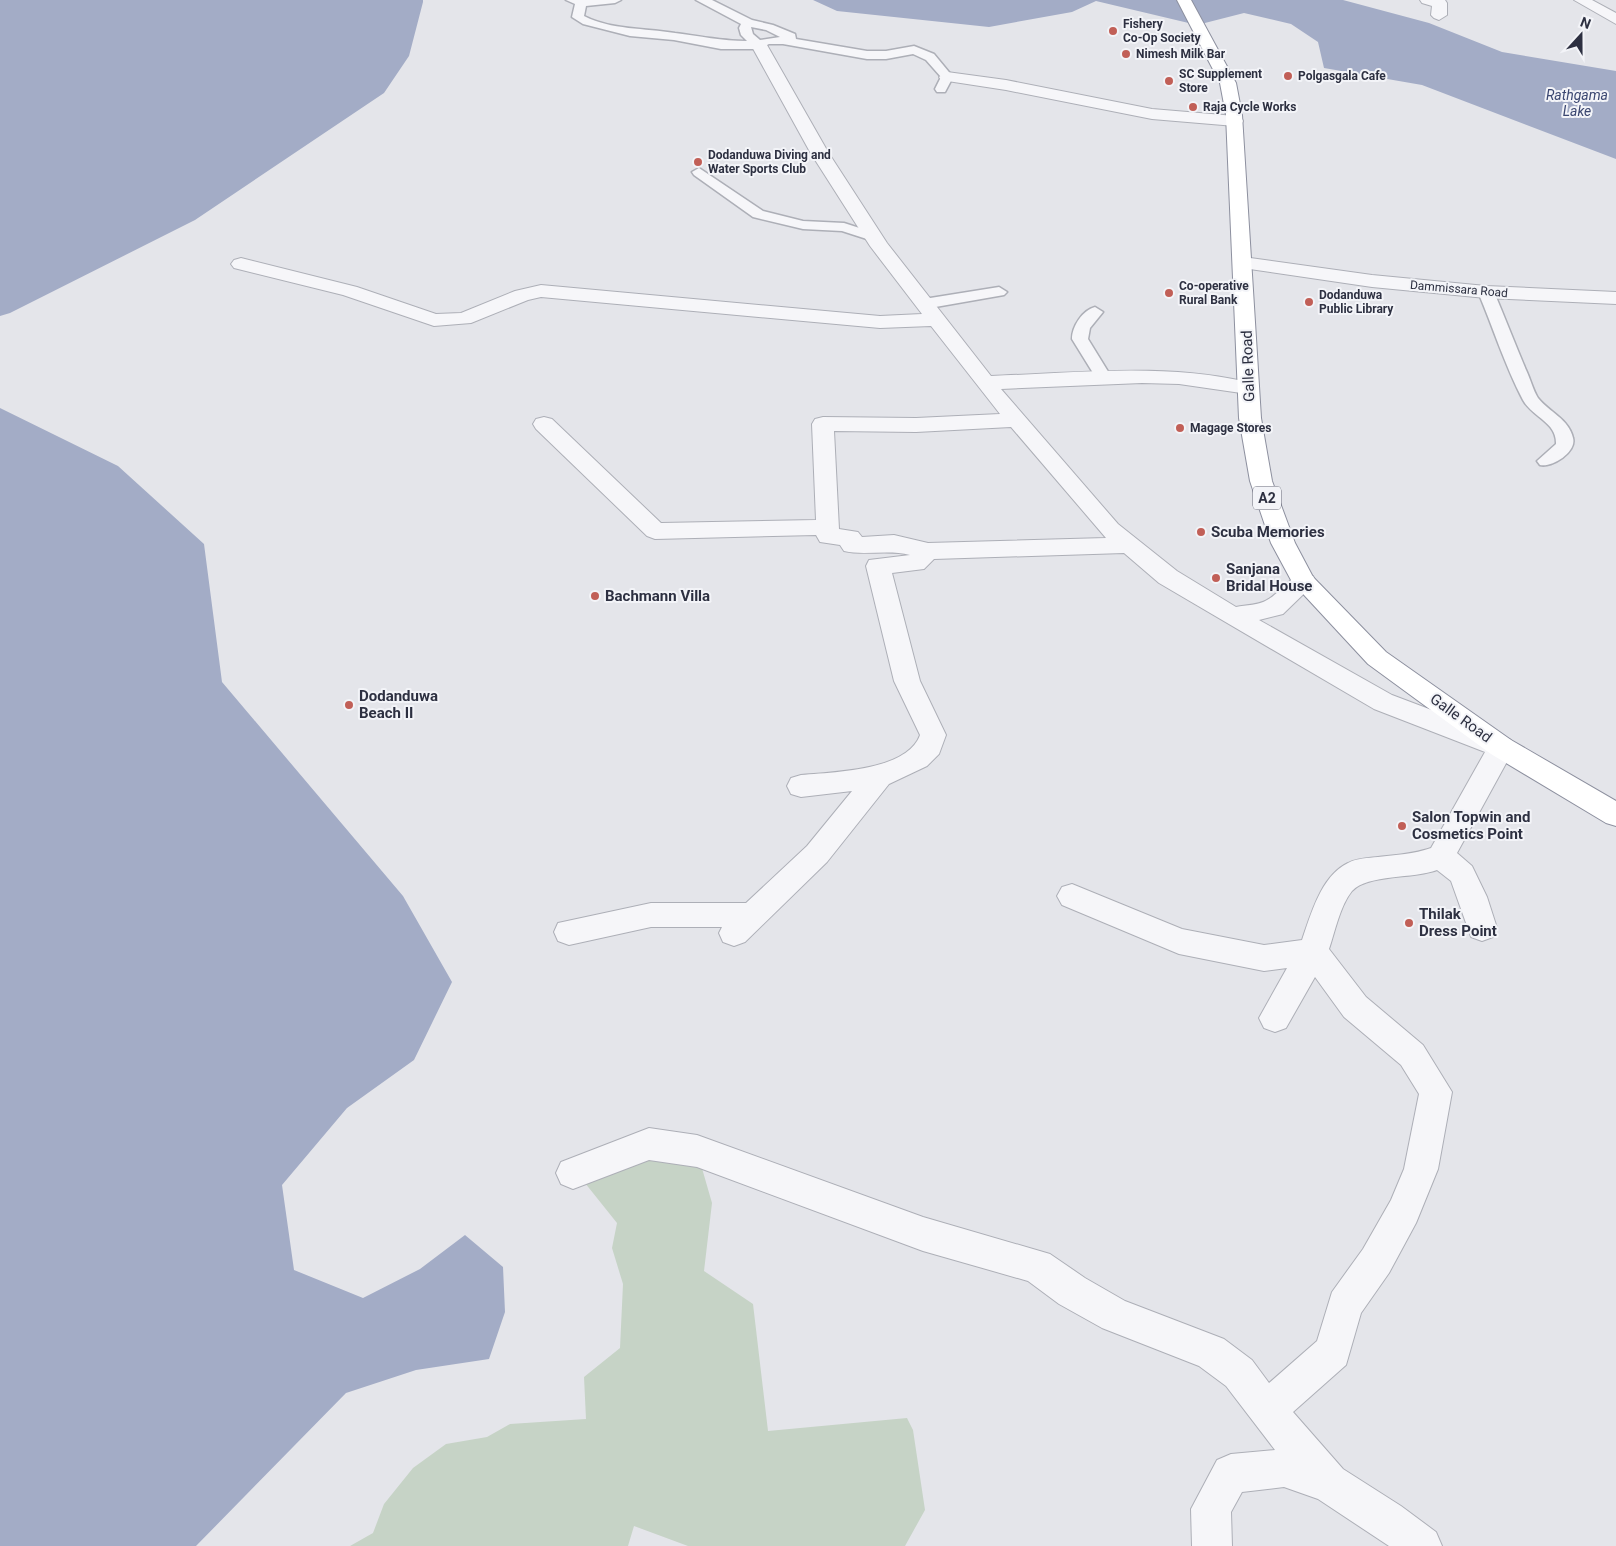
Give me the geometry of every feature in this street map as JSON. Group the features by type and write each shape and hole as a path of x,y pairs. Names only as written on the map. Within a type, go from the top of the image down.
{"highway":[{"name":"Galle Road","path":"1184,0 1228,83 1235,121 1250,418 1261,481 1283,543 1304,582 1377,658 1501,747 1616,816"}],"street":[{"path":"1427,0 1440,3 1439,15"},
{"path":"1582,0 1616,19"},
{"path":"759,45 819,152 874,237 985,383 1110,529 1168,576 1233,616 1383,702 1501,747 1441,856 1421,864 1358,872 1342,882 1327,911 1313,951 1275,1018"},
{"path":"944,83 1006,85 1152,114 1235,121"},
{"name":"Dammissara Road","path":"1243,263 1372,281 1486,292 1616,298"},
{"path":"241,264 350,291 434,320 464,319 522,295 541,291 880,322 930,312"},
{"path":"985,383 1104,378 1179,378 1248,388"},
{"path":"1015,420 916,425 823,424 828,537 850,537 852,545 894,543 928,551 1130,545"},
{"path":"544,424 655,531 828,527"},
{"path":"802,786 879,777 916,760 929,748 933,735 907,681 878,566 915,563 928,551"},
{"path":"1233,616 1274,608 1304,582"},
{"path":"569,932 651,915 743,924 818,854 879,777"},
{"path":"1441,856 1462,874 1482,928"},
{"path":"1072,896 1179,941 1264,958 1313,951"},
{"path":"1266,1410 1333,1352 1345,1305 1376,1261 1404,1211 1421,1169 1436,1092 1412,1055 1356,1007 1313,951"},
{"path":"573,1173 649,1144 697,1151 923,1234 1037,1266 1072,1291 1115,1315 1211,1352 1239,1373 1266,1410 1329,1483"},
{"path":"1212,1546 1211,1509 1231,1474 1284,1468 1329,1483 1387,1520 1422,1546"}],"lane":[{"path":"615,0 577,2 579,6 578,17 604,27 690,38 721,45 759,45 766,41 783,40 803,42 867,55 886,55 914,50 930,58 944,83"},
{"path":"702,0 724,9 748,23 769,27 803,42"},
{"path":"748,23 745,28 747,35 759,45"},
{"path":"700,172 758,214 804,225 850,228 874,237"},
{"path":"930,312 999,292"},
{"path":"1486,292 1531,400 1555,421 1565,437 1565,446 1546,460"},
{"path":"1095,312 1085,322 1079,333 1080,339 1104,378"}],"green space":[{"path":"697,1151 712,1203 704,1271 753,1304 768,1431 907,1418 913,1430 925,1510 905,1546 688,1546 634,1526 628,1546 350,1546 373,1533 384,1504 413,1468 446,1444 487,1437 510,1424 586,1419 584,1377 620,1348 623,1284 612,1248 617,1223 581,1178 601,1160"}],"water":[{"path":"0,0 423,0 423,2 409,56 384,93 195,220 10,313 0,316"},
{"name":"Rathgama Lake","path":"813,0 1343,0 1429,23 1502,52 1616,71 1616,159 1422,85 1324,68 1318,42 1291,24 1244,13 1197,25 1096,1 1072,12 989,27 837,11"},
{"path":"0,408 118,466 204,544 222,682 403,896 452,982 414,1060 347,1108 282,1185 294,1270 363,1298 420,1269 465,1235 503,1267 505,1312 489,1359 416,1370 346,1393 196,1546 0,1546"}],"place":[{"name":"Fishery Co-Op Society","path":"1113,31"},
{"name":"Nimesh Milk Bar","path":"1126,54"},
{"name":"Polgasgala Cafe","path":"1288,76"},
{"name":"SC Supplement Store","path":"1169,81"},
{"name":"Raja Cycle Works","path":"1193,107"},
{"name":"Dodanduwa Diving and Water Sports Club","path":"698,162"},
{"name":"Co-operative Rural Bank","path":"1169,293"},
{"name":"Dodanduwa Public Library","path":"1309,302"},
{"name":"Magage Stores","path":"1180,428"},
{"name":"Scuba Memories","path":"1201,532"},
{"name":"Sanjana Bridal House","path":"1216,578"},
{"name":"Bachmann Villa","path":"595,596"},
{"name":"Dodanduwa Beach II","path":"349,705"},
{"name":"Salon Topwin and Cosmetics Point","path":"1402,826"},
{"name":"Thilak Dress Point","path":"1409,923"}]}
